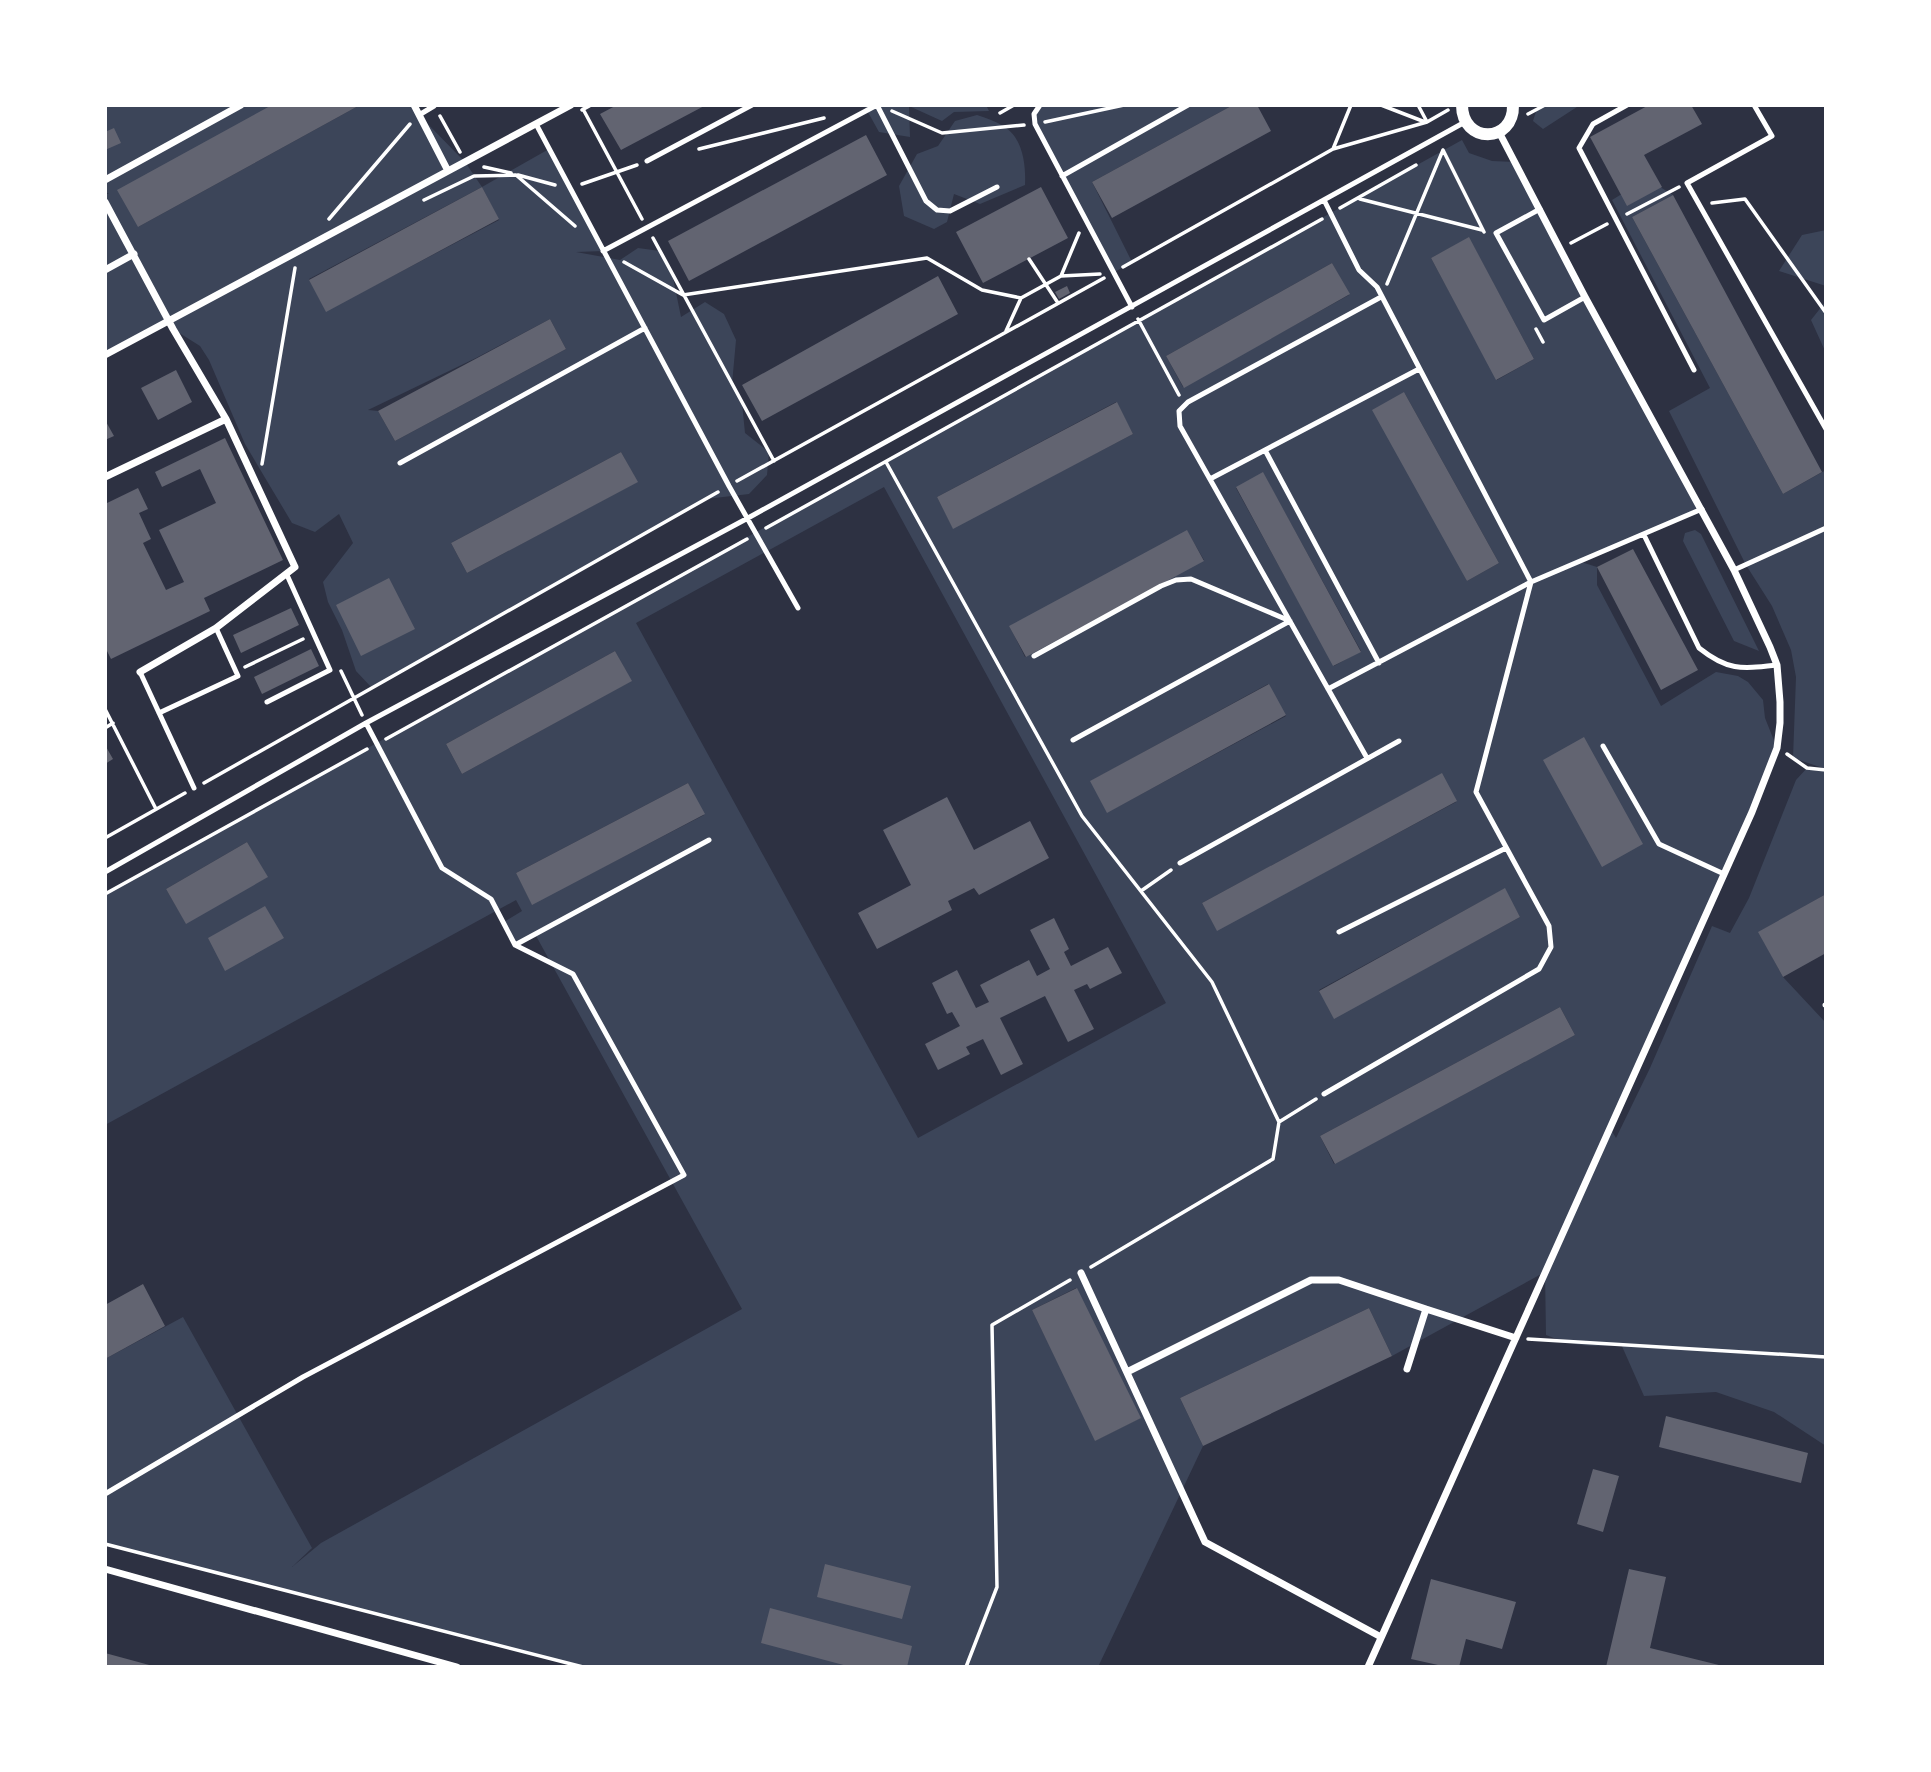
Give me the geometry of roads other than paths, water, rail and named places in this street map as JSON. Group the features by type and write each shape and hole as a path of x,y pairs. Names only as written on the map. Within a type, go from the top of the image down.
{"street":[{"path":"105,180 241,105"},
{"path":"414,105 448,171"},
{"path":"105,355 571,105"},
{"path":"1462,105 1465,122 1477,132 1492,134 1499,132 1511,120 1513,105"},
{"path":"1368,1667 1752,812 1777,748 1780,702 1777,665 1734,570 1585,297 1499,132"},
{"path":"105,202 226,419 295,568 216,628 140,672"},
{"path":"105,270 134,254"},
{"path":"105,477 226,419"},
{"path":"1081,1273 1205,1542 1381,1637"},
{"path":"1127,1372 1311,1280 1339,1280 1516,1338"},
{"path":"1407,1369 1426,1309"},
{"path":"105,1569 457,1667"}],"lane":[{"path":"647,161 752,105"},
{"path":"603,251 877,105 926,201 937,210 950,211 997,187"},
{"path":"1040,105 1034,114 1035,124 1132,307"},
{"path":"1062,176 1188,105"},
{"path":"1627,105 1592,124 1579,148 1694,370"},
{"path":"1754,105 1772,136 1687,183 1826,429"},
{"path":"419,115 434,106"},
{"path":"105,872 366,723 748,518 1465,122"},
{"path":"536,124 729,486 798,608"},
{"path":"1324,200 1359,270 1377,287 1531,582 1476,792 1549,926 1551,947 1539,969 1324,1094"},
{"path":"1540,209 1496,233 1544,320 1585,297"},
{"path":"1367,758 1180,426 1179,411 1188,402 1381,297"},
{"path":"400,463 645,328"},
{"path":"1210,479 1419,369"},
{"path":"1265,450 1379,663"},
{"path":"1328,690 1531,582 1702,509"},
{"path":"1734,570 1826,528"},
{"path":"1644,535 1699,648 1714,660 1739,669 1777,665"},
{"path":"267,702 330,670 287,575"},
{"path":"1034,656 1176,580 1191,579 1290,621"},
{"path":"1073,740 1290,621"},
{"path":"159,713 238,676 216,628"},
{"path":"140,672 194,788"},
{"path":"105,1494 303,1377 684,1175 573,974 515,945 491,900 442,868 366,723"},
{"path":"1180,863 1399,741"},
{"path":"1604,746 1659,844 1724,874"},
{"path":"515,945 709,840"},
{"path":"1339,932 1506,848"}]}
